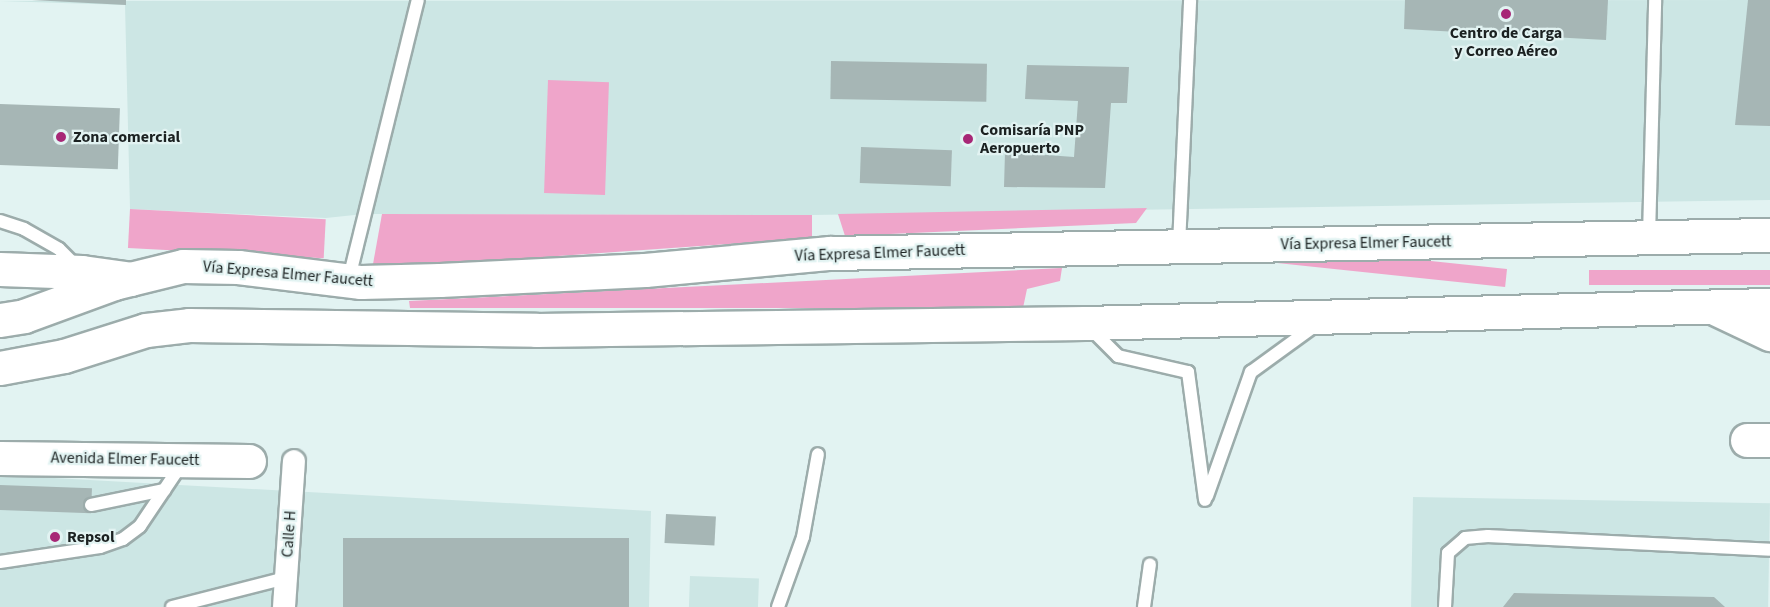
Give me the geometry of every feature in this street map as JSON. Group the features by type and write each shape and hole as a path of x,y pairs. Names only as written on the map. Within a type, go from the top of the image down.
{"main road":[{"name":"Vía Expresa Elmer Faucett","path":"0,320 24,316 131,279 183,266 237,267 348,280 440,280 645,270 830,253 1770,235"},
{"path":"0,269 82,272 131,279"},
{"path":"0,368 64,356 146,330 189,325 536,330 1085,323 1770,305"},
{"path":"1712,306 1770,334"},
{"name":"Avenida Elmer Faucett","path":"0,458 249,460"}],"street":[{"name":"Calle H","path":"284,607 294,461"}],"lane":[{"path":"348,280 418,0"},
{"path":"1179,245 1190,0"},
{"path":"1649,236 1656,0"},
{"path":"0,221 24,229 58,249 82,272"},
{"path":"1085,323 1118,356 1188,372 1205,500 1251,372 1327,315"},
{"path":"778,607 803,537 818,454"},
{"path":"2,558 100,547 123,539 140,526 184,460"},
{"path":"91,505 164,490"},
{"path":"1445,607 1448,553 1464,538 1488,536 1770,550"},
{"path":"1144,607 1150,564"},
{"path":"172,607 286,578"}],"shaded area":[{"path":"1770,0 1770,200 812,215 364,214 326,218 130,209 125,5 0,1"},
{"path":"548,80 609,82 605,195 544,193"},
{"path":"1147,208 1136,223 845,236 838,214"},
{"path":"130,209 326,219 324,258 128,248"},
{"path":"382,214 812,215 812,238 389,268 373,264"},
{"path":"1188,235 1507,269 1505,287 1186,253"},
{"path":"1062,268 1060,281 1027,289 1023,308 410,308 409,301"},
{"path":"1589,270 1770,270 1770,285 1589,285"},
{"path":"0,475 651,511 649,607 0,607"},
{"path":"1413,497 1770,503 1768,607 1411,607"},
{"path":"690,576 759,578 758,607 689,607"}],"building":[{"path":"32,0 126,0 126,5"},
{"name":"Centro de Carga y Correo Aéreo","path":"1405,0 1608,0 1606,40 1404,29"},
{"path":"1748,0 1770,0 1770,126 1735,125"},
{"path":"831,61 987,64 986,102 830,99"},
{"path":"1027,65 1129,67 1127,103 1111,103 1105,188 1004,187 1005,152 1074,157 1078,101 1025,99"},
{"name":"Zona comercial","path":"0,104 120,108 118,169 0,165"},
{"path":"861,147 952,150 951,186 860,183"},
{"path":"0,485 92,488 91,513 0,510"},
{"path":"666,514 716,517 714,546 664,543"},
{"path":"343,538 629,538 629,607 343,607"},
{"path":"1514,593 1714,597 1725,607 1503,607"}],"place":[{"name":"Centro de Carga y Correo Aéreo","path":"1506,14"},
{"name":"Zona comercial","path":"61,137"},
{"name":"Comisaría PNP Aeropuerto","path":"968,139"},
{"name":"Repsol","path":"55,537"}]}
